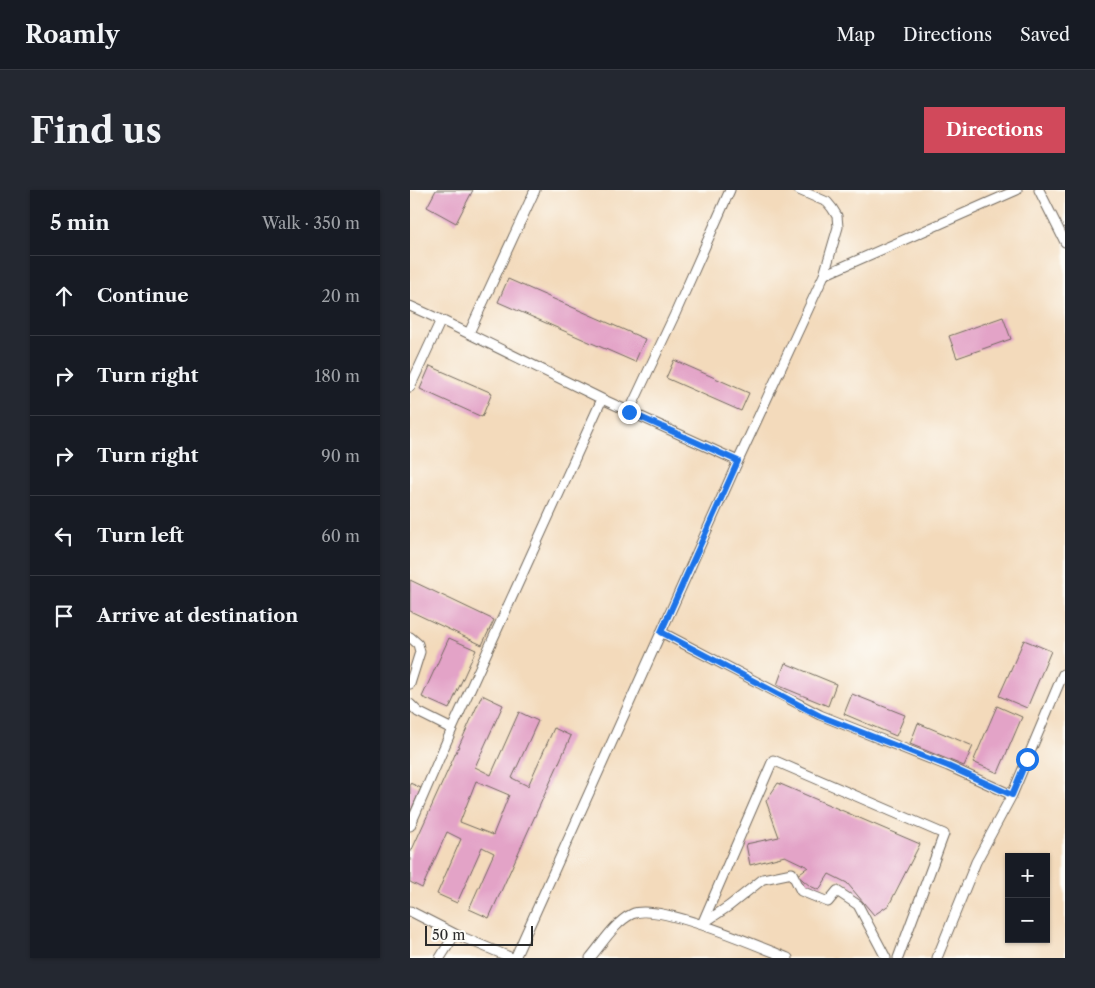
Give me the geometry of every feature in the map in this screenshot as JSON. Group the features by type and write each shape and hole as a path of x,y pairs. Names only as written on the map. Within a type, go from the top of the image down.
{"lane":[{"path":"469,333 536,190"},
{"path":"629,412 730,190"},
{"path":"410,911 455,934 514,958 824,274 838,227 837,216 827,202 799,190"},
{"path":"824,274 1017,190"},
{"path":"1039,190 1065,242"},
{"path":"410,306 629,412 738,461"},
{"path":"410,387 441,320"},
{"path":"410,826 602,399"},
{"path":"661,632 820,716 948,766 1012,795"},
{"path":"410,637 418,644 420,652 410,684"},
{"path":"937,958 976,862 1012,795 1063,674"},
{"path":"410,704 418,712 452,729"},
{"path":"702,924 773,760 944,834 898,958"},
{"path":"702,924 729,906 763,879 792,873 801,891 828,902 837,891 858,905 886,958"},
{"path":"590,958 620,922 634,913 646,911 702,924 788,958"},
{"path":"440,958 455,934"}],"building":[{"path":"436,190 473,190 456,223 427,207"},
{"path":"508,279 645,339 635,362 498,302"},
{"path":"1003,317 1011,339 957,358 949,336"},
{"path":"674,360 749,393 741,411 666,378"},
{"path":"430,366 492,393 482,417 420,389"},
{"path":"410,580 494,620 482,645 410,611"},
{"path":"449,638 476,650 449,709 422,697"},
{"path":"1024,640 1051,651 1027,708 999,696"},
{"path":"785,663 836,684 828,706 777,685"},
{"path":"852,694 905,715 896,736 844,714"},
{"path":"482,695 503,705 475,767 491,775 519,712 538,721 512,778 528,786 554,728 571,736 489,918 469,909 494,853 482,847 457,903 437,894 461,839 447,832 422,888 410,882 410,854","holes":["476,781 509,795 493,835 460,822"]},
{"path":"997,706 1022,717 998,773 973,762"},
{"path":"918,723 973,746 964,766 910,744"},
{"path":"410,783 421,788 410,813"},
{"path":"778,783 920,844 889,905 874,915 847,883 829,874 819,890 810,886 797,875 808,867 785,856 750,865 746,844 779,837 766,801"}],"route":[{"path":"629,412 738,461 661,632 820,716 948,766 1012,795 1027,759"}]}
